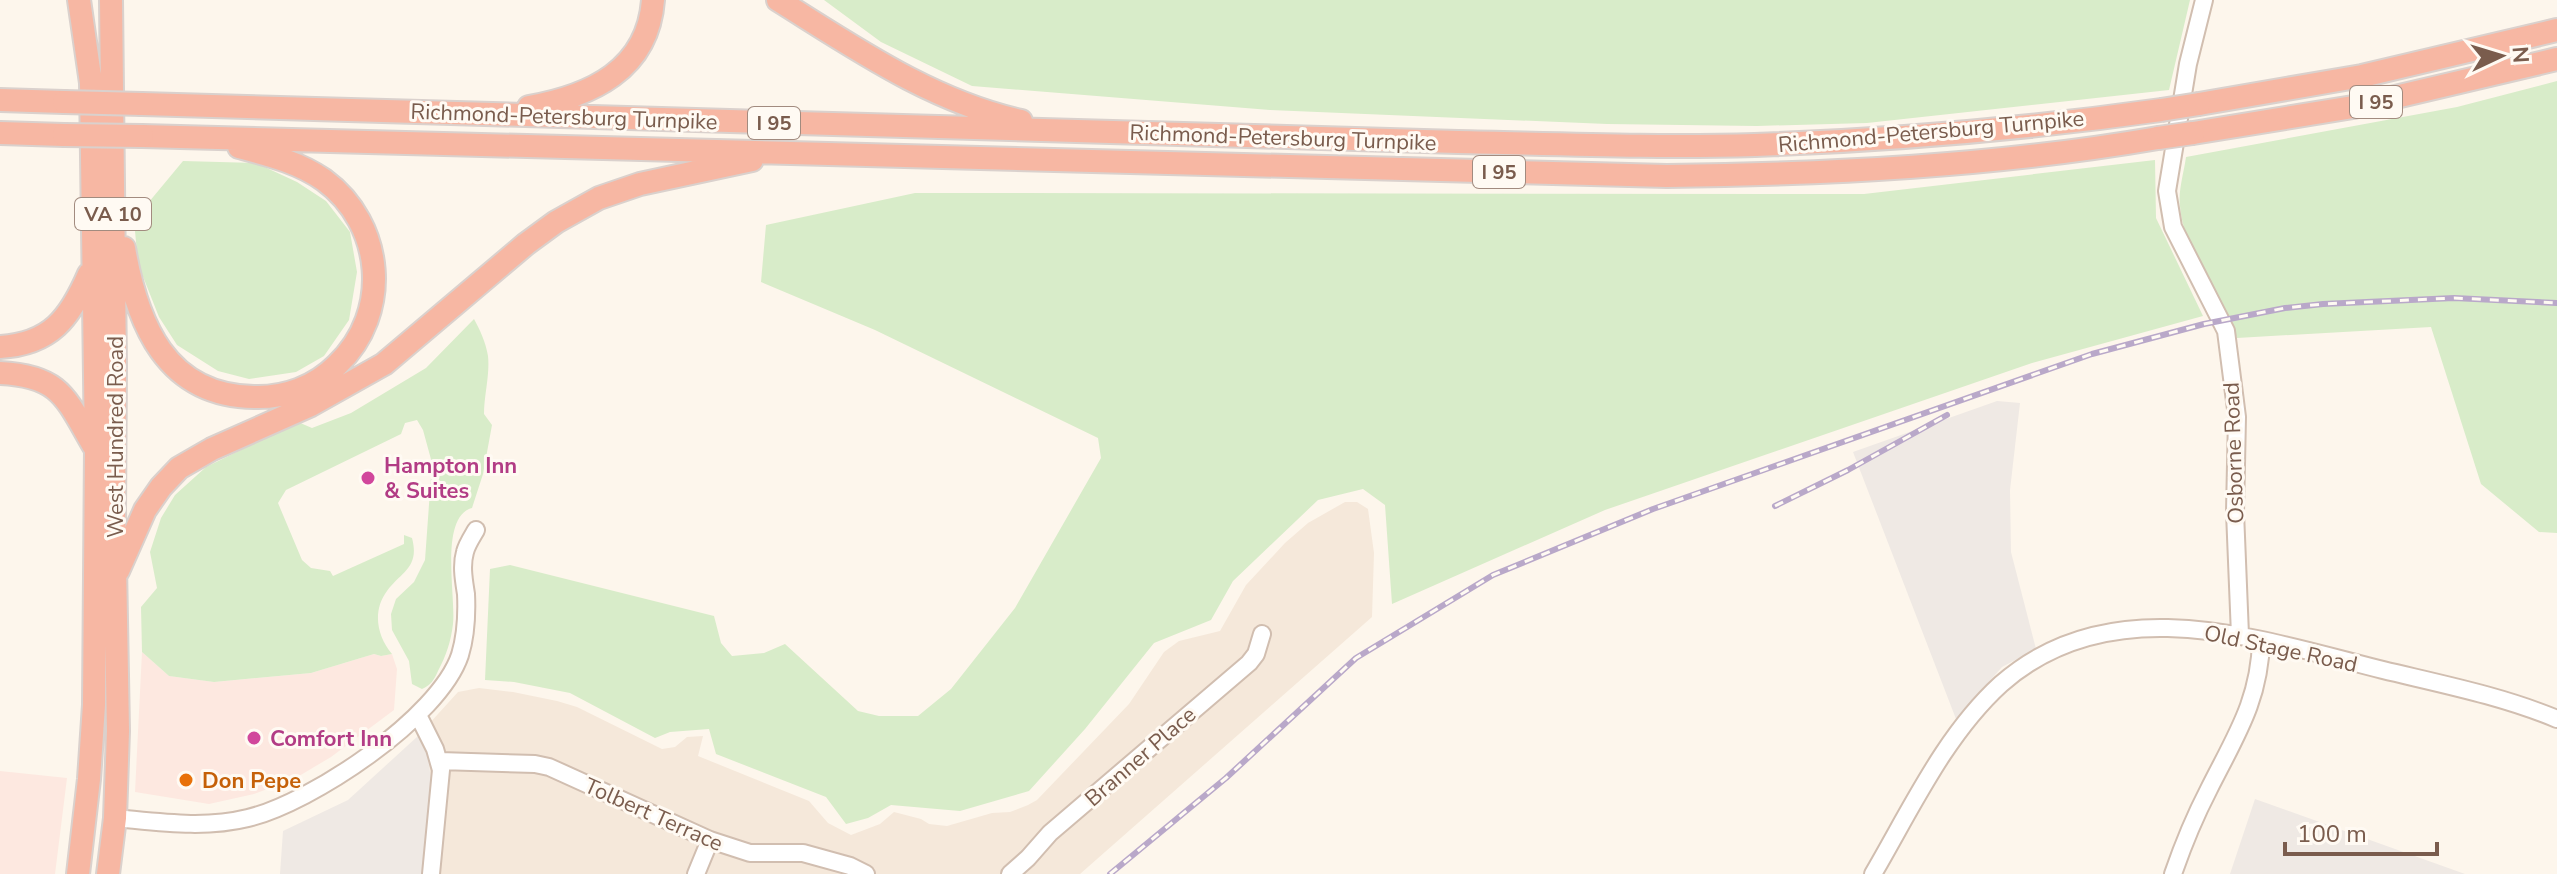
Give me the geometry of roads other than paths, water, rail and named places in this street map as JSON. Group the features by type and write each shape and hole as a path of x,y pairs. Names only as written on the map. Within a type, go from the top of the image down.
{"highway":[{"name":"West Hundred Road","path":"78,874 89,779 96,655 91,83 79,0"},
{"name":"West Hundred Road","path":"109,867 115,818 118,693 111,0"},
{"path":"484,114 561,100 581,94 606,80 629,62 640,46 649,25 653,0"},
{"path":"778,0 930,91 973,108 1065,130"},
{"name":"Richmond-Petersburg Turnpike","path":"1,100 1472,143 1753,145 2033,126 2161,110 2362,76 2557,30"},
{"name":"Richmond-Petersburg Turnpike","path":"0,133 1667,176 1759,174 2042,155 2353,107 2557,59"},
{"path":"113,159 134,296 160,351 183,375 210,389 243,397 291,392 315,382 336,367 348,354 363,328 374,283 369,241 357,214 322,178 280,158 203,137"},
{"path":"115,580 145,510 179,468 212,449 311,405 384,364 523,246 556,222 599,198 640,184 743,164 774,153"},
{"path":"0,347 41,338 63,321 78,299 93,266"},
{"path":"0,373 34,377 51,385 66,399 96,449"},
{"path":"89,779 106,814 115,818"},
{"path":"85,821 97,827 109,867"}],"street":[{"name":"Osborne Road","path":"2204,0 2188,64 2167,191 2173,227 2226,331 2237,417 2235,512 2240,635"},
{"path":"115,818 204,824 248,819 270,812 313,792 340,775 418,715 438,694 459,658 466,617 463,562 466,547 476,530"},
{"name":"Old Stage Road","path":"1873,874 1950,744 1986,699 2022,669 2070,644 2128,629 2190,628 2240,635 2503,701 2557,719"},
{"name":"Branner Place","path":"1010,874 1050,833 1249,663 1256,654 1262,634"},
{"path":"2173,874 2195,817 2248,712 2259,675 2261,640"},
{"path":"418,715 440,761 431,874"},
{"name":"Tolbert Terrace","path":"440,761 549,767 710,840 750,853 803,853 850,866 866,874"},
{"path":"696,874 710,840"}],"railway":[{"path":"1110,874 1226,778 1356,658 1493,575 1653,509 2092,354 2204,324 2323,304 2454,298 2557,303"},
{"path":"1775,506 1947,415"}],"place":[{"name":"Hampton Inn & Suites","path":"368,478"},
{"name":"Comfort Inn","path":"254,738"},
{"name":"Don Pepe","path":"186,780"}]}
